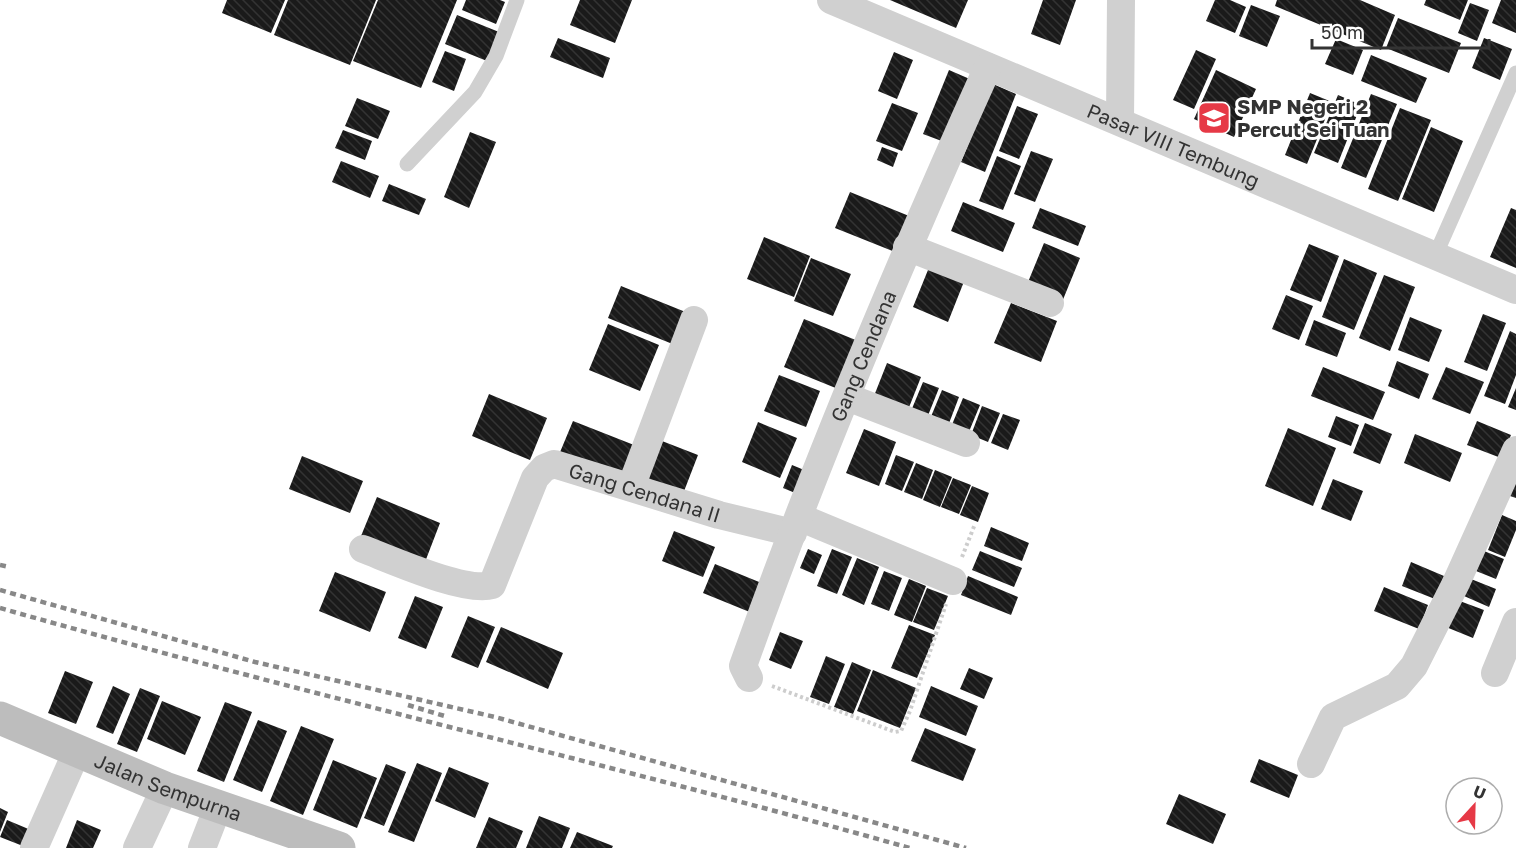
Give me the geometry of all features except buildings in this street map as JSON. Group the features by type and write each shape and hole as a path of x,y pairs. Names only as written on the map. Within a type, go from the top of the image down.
{"street":[{"name":"Pasar VIII Tembung","path":"831,0 1516,290"},
{"path":"1113,118 1121,0"},
{"name":"Gang Cendana","path":"749,678 743,666 796,525 907,247 988,67"},
{"path":"907,247 1050,303"},
{"path":"631,487 694,320"},
{"path":"847,397 966,443"},
{"path":"1311,764 1334,717 1397,686 1413,666 1456,583 1516,450"},
{"name":"Gang Cendana II","path":"363,549 440,578 481,588 492,585 535,478 544,468 554,464 719,515 796,525 953,581"},
{"path":"1495,673 1516,622"},
{"name":"Jalan Sempurna","path":"0,718 165,788 339,848"},
{"path":"34,848 77,751"},
{"path":"138,848 165,788"},
{"path":"202,848 218,807"}],"lane":[{"path":"407,164 475,92 496,56 517,0"},
{"path":"1435,256 1516,73"}],"path":[{"path":"749,678 895,732 901,730 910,711 953,581 975,524"}],"railway":[{"path":"0,565 9,567"},
{"path":"0,590 255,662 495,717 966,848"},
{"path":"0,608 113,640 910,848"},
{"path":"408,705 448,717"}],"place":[{"name":"SMP Negeri 2 Percut Sei Tuan","path":"1214,118"}]}
